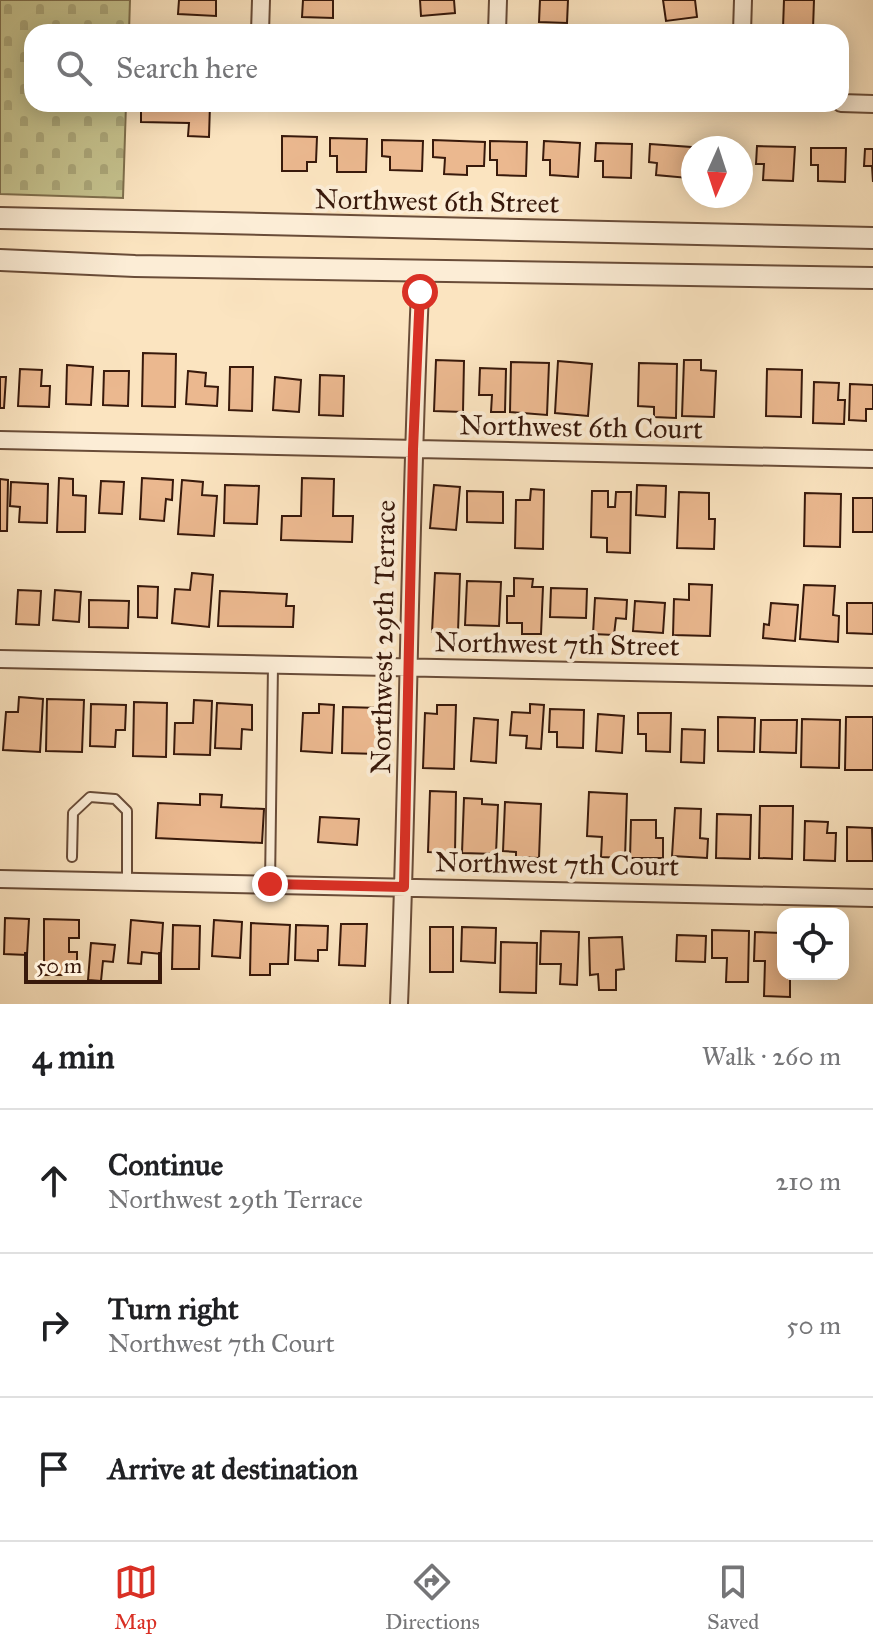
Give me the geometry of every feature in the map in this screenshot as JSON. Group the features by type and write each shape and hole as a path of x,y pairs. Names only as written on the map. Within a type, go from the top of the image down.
{"street":[{"path":"260,24 261,0"},
{"path":"497,24 498,0"},
{"path":"742,24 743,0"},
{"path":"849,103 873,104"},
{"name":"Northwest 6th Street","path":"0,218 873,238"},
{"path":"0,260 873,278"},
{"name":"Northwest 29th Terrace","path":"399,1004 413,449 421,271"},
{"name":"Northwest 6th Court","path":"0,440 873,459"},
{"name":"Northwest 7th Street","path":"0,659 873,677"},
{"name":"Northwest 7th Court","path":"0,879 873,898"}],"lane":[{"path":"270,884 273,664"},
{"path":"72,857 73,813 90,797 115,799 127,811 127,881"}],"green space":[{"path":"0,0 130,0 129,24 24,24 24,112 126,112 123,198 0,194"}],"building":[{"path":"179,0 216,0 216,16 178,14"},
{"path":"303,0 333,0 333,18 302,17"},
{"path":"420,0 454,0 455,13 421,16"},
{"path":"540,0 568,0 567,23 539,22"},
{"path":"663,0 695,0 697,17 666,21"},
{"path":"784,0 814,0 813,24 783,24"},
{"path":"141,112 210,112 209,137 188,136 189,123 141,122"},
{"path":"282,136 317,137 316,162 307,162 307,171 282,171"},
{"path":"330,138 367,139 366,172 337,172 337,156 330,156"},
{"path":"382,140 423,141 422,171 390,170 390,157 382,156"},
{"path":"433,140 485,142 484,166 467,166 467,175 444,174 445,158 433,157"},
{"path":"490,141 527,142 526,176 497,175 497,160 490,160"},
{"path":"544,141 580,143 578,177 550,175 550,160 543,160"},
{"path":"596,143 632,144 631,178 603,177 603,161 595,161"},
{"path":"650,144 681,146 681,177 656,175 657,163 649,162"},
{"path":"757,146 795,147 793,181 763,180 764,164 756,164"},
{"path":"811,148 846,148 845,182 818,181 818,165 811,165"},
{"path":"865,149 873,149 873,182 872,166 864,166"},
{"path":"143,353 176,354 175,407 142,406"},
{"path":"436,360 464,361 463,412 434,411"},
{"path":"684,360 701,360 701,370 716,371 714,417 682,416"},
{"path":"558,361 592,364 588,416 555,413"},
{"path":"511,362 549,363 547,415 510,412"},
{"path":"639,363 677,364 676,418 654,417 654,407 638,406"},
{"path":"67,365 93,367 91,405 66,404"},
{"path":"230,367 253,367 252,411 229,410"},
{"path":"480,368 506,369 505,412 491,412 492,395 479,395"},
{"path":"20,369 42,370 41,386 50,386 49,407 18,406"},
{"path":"767,369 802,370 801,417 766,416"},
{"path":"104,371 129,371 128,406 103,405"},
{"path":"188,371 206,373 205,386 218,387 217,406 186,404"},
{"path":"320,375 344,376 343,416 319,415"},
{"path":"0,377 6,377 4,408 0,408"},
{"path":"275,377 301,380 299,412 273,410"},
{"path":"814,382 839,383 838,400 845,400 844,424 813,423"},
{"path":"850,384 873,385 873,409 866,409 866,421 849,420"},
{"path":"59,478 73,479 73,495 86,496 85,532 57,532"},
{"path":"142,478 173,480 172,500 166,499 164,521 140,519"},
{"path":"302,478 334,479 333,516 353,516 352,542 281,540 282,516 301,516"},
{"path":"0,479 8,480 7,531 0,531"},
{"path":"182,480 203,482 202,495 217,496 214,536 178,534"},
{"path":"101,481 124,482 122,514 99,513"},
{"path":"11,482 48,484 47,523 19,522 20,507 10,506"},
{"path":"225,485 259,486 257,524 224,523"},
{"path":"434,485 460,487 456,530 430,528"},
{"path":"637,485 666,486 665,517 636,515"},
{"path":"531,489 544,490 543,549 515,548 516,500 530,500"},
{"path":"467,491 503,492 503,523 467,522"},
{"path":"592,491 608,491 608,507 615,507 616,492 631,492 630,553 607,552 607,538 591,537"},
{"path":"679,492 709,493 709,519 715,519 714,549 677,548"},
{"path":"805,493 841,494 840,547 804,546"},
{"path":"853,498 873,498 873,532 853,532"},
{"path":"192,573 213,575 209,627 172,623 175,589 190,590"},
{"path":"435,573 460,574 458,632 432,632"},
{"path":"514,578 533,579 532,587 543,587 541,634 522,634 522,623 507,623 507,596 514,596"},
{"path":"467,581 501,582 499,626 465,625"},
{"path":"689,584 712,585 710,636 673,635 674,599 689,600"},
{"path":"804,585 835,586 833,615 839,616 838,642 800,639"},
{"path":"138,586 158,587 157,618 138,617"},
{"path":"551,588 587,589 586,618 550,617"},
{"path":"18,590 41,591 39,625 16,624"},
{"path":"55,590 81,592 79,622 53,620"},
{"path":"220,591 287,594 286,606 294,606 293,627 218,626"},
{"path":"595,598 627,600 626,619 616,618 614,635 593,634"},
{"path":"89,600 129,601 128,628 89,627"},
{"path":"635,601 665,603 663,633 633,631"},
{"path":"771,603 798,605 795,641 763,638 764,624 769,625"},
{"path":"847,603 873,603 873,634 847,633"},
{"path":"19,697 43,699 40,752 3,750 6,712 18,712"},
{"path":"47,699 84,700 82,752 46,751"},
{"path":"194,700 212,701 210,755 174,754 175,723 193,723"},
{"path":"134,702 167,703 166,757 133,756"},
{"path":"217,703 252,705 252,730 242,729 241,749 215,748"},
{"path":"91,704 126,705 125,730 116,730 115,747 90,746"},
{"path":"319,704 334,705 332,753 301,751 303,713 319,713"},
{"path":"530,704 544,705 541,749 526,748 527,736 510,735 512,712 530,713"},
{"path":"437,705 456,705 454,769 423,768 425,713 437,714"},
{"path":"343,707 380,708 379,754 342,753"},
{"path":"550,709 584,710 583,748 557,747 557,732 549,732"},
{"path":"638,713 671,713 670,752 646,751 646,734 638,734"},
{"path":"598,714 624,716 622,753 596,751"},
{"path":"718,717 755,718 754,752 718,751"},
{"path":"846,717 873,717 873,770 845,770"},
{"path":"474,718 498,720 496,763 471,761"},
{"path":"802,719 840,720 839,768 801,767"},
{"path":"761,720 797,720 796,753 760,752"},
{"path":"682,729 705,730 704,763 681,762"},
{"path":"430,791 456,792 455,853 428,852"},
{"path":"589,792 627,794 625,858 601,857 602,837 587,836"},
{"path":"200,794 222,795 221,807 264,809 262,843 156,838 158,803 200,805"},
{"path":"464,798 482,799 482,804 498,805 496,854 462,853"},
{"path":"505,802 541,804 539,858 516,857 516,852 503,851"},
{"path":"760,806 793,806 792,859 759,858"},
{"path":"675,808 701,809 700,838 708,839 707,858 672,856"},
{"path":"717,814 751,815 750,859 716,858"},
{"path":"320,817 359,819 357,845 318,842"},
{"path":"631,820 656,820 656,838 663,838 663,858 630,858"},
{"path":"805,821 828,822 827,833 836,833 835,861 804,860"},
{"path":"847,827 872,828 873,861 847,861"},
{"path":"5,918 29,919 27,955 4,954"},
{"path":"44,919 79,920 79,938 69,938 69,952 77,952 77,975 44,975"},
{"path":"131,920 163,923 161,954 142,952 141,964 128,963"},
{"path":"214,920 242,922 240,958 212,956"},
{"path":"251,923 290,925 288,964 270,964 270,975 250,975"},
{"path":"341,924 367,924 365,966 339,965"},
{"path":"173,925 200,926 199,969 172,969"},
{"path":"296,925 328,926 327,950 318,950 318,961 295,960"},
{"path":"430,927 453,927 453,972 430,972"},
{"path":"462,927 496,928 495,963 461,961"},
{"path":"712,930 749,931 748,982 726,982 727,958 712,958"},
{"path":"541,931 579,932 577,985 560,984 561,964 540,964"},
{"path":"755,932 777,933 777,980 790,980 790,997 764,996 765,961 754,961"},
{"path":"677,935 706,936 705,962 676,961"},
{"path":"622,937 624,969 616,970 616,990 599,990 598,974 590,975 589,938"},
{"path":"501,942 537,943 536,993 500,992"},
{"path":"91,943 115,945 113,962 103,961 101,981 88,980"}],"route":[{"path":"270,884 404,887 413,449 420,292"}]}
